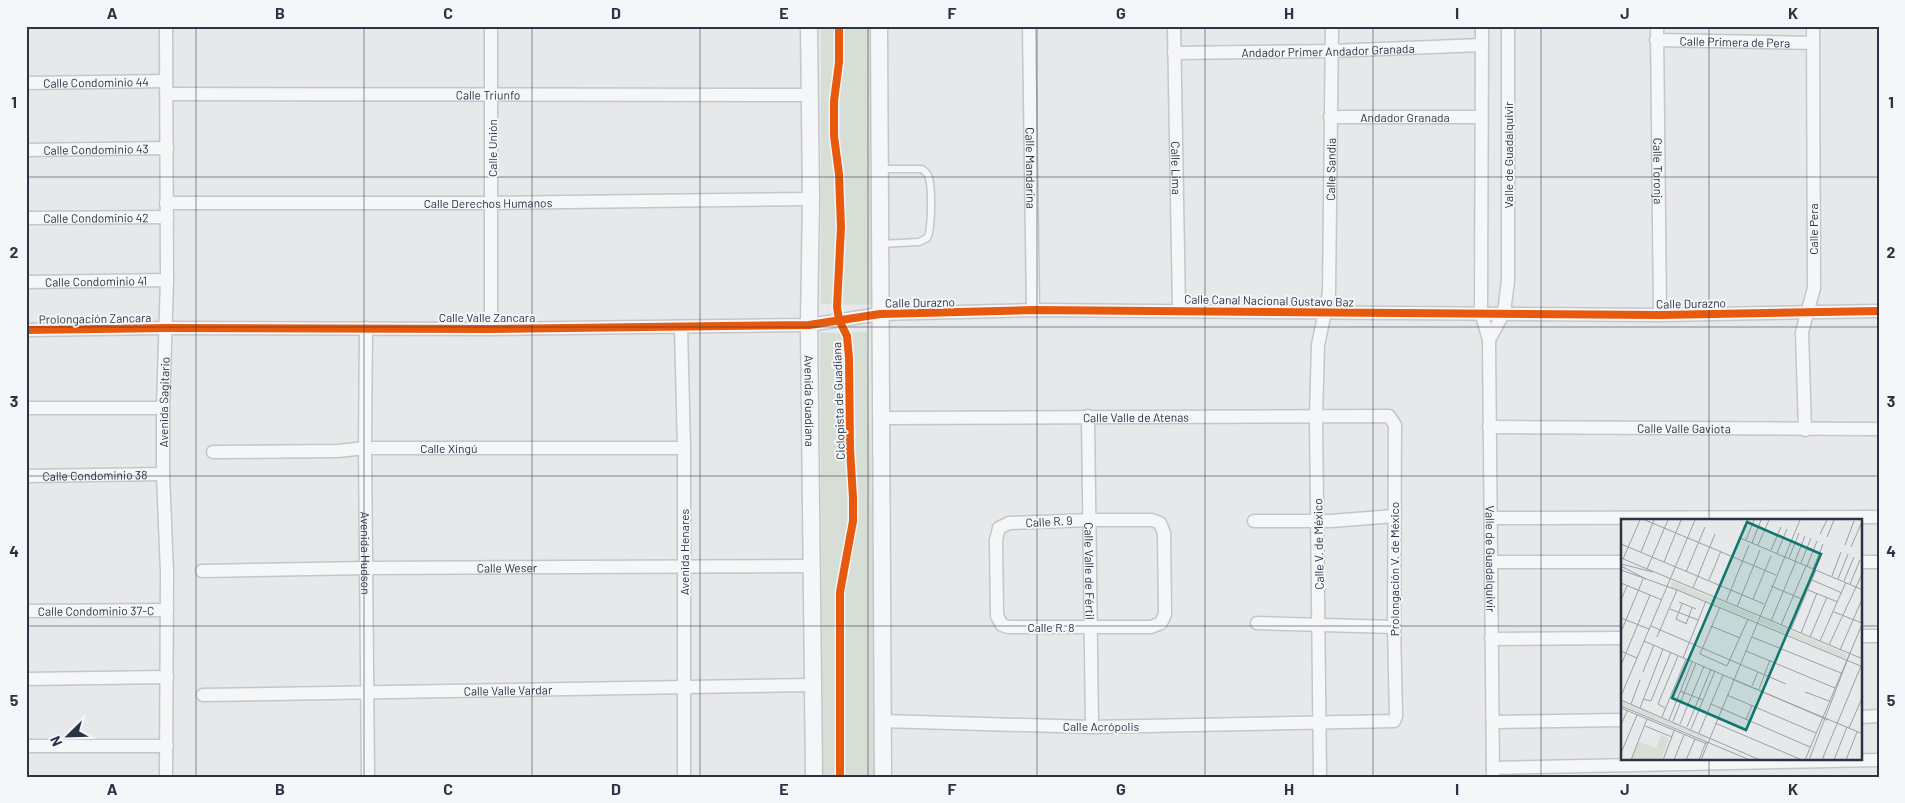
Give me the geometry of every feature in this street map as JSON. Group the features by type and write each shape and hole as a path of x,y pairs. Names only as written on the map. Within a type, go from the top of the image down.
{"street":[{"name":"Avenida Sagitario","path":"166,26 167,217 163,408 167,610 166,777"},
{"name":"Calle Unión","path":"491,26 491,329"},
{"name":"Avenida Guadiana","path":"809,26 811,199 809,325 814,777"},
{"path":"879,26 878,169 883,777"},
{"name":"Calle Mandarina","path":"1029,26 1033,310"},
{"name":"Calle Lima","path":"1174,26 1179,310"},
{"name":"Calle Sandia","path":"1324,312 1329,293 1332,26"},
{"name":"Valle de Guadalquivir","path":"1482,26 1481,312 1489,340 1493,772"},
{"name":"Valle de Guadalquivir","path":"1489,340 1504,312 1508,281 1508,26"},
{"name":"Calle Toronja","path":"1657,26 1660,314"},
{"name":"Calle Pera","path":"1805,430 1802,332 1814,288 1813,26"},
{"name":"Calle Primera de Pera","path":"1656,40 1813,43"},
{"name":"Andador Primer Andador Granada","path":"1174,53 1332,51 1482,44"},
{"name":"Calle Condominio 44","path":"26,84 166,81"},
{"name":"Calle Triunfo","path":"166,94 810,95"},
{"name":"Andador Granada","path":"1330,117 1481,116"},
{"name":"Calle Condominio 43","path":"26,150 166,148"},
{"name":"Calle Derechos Humanos","path":"166,202 492,203 811,199"},
{"name":"Calle Condominio 42","path":"26,218 167,217"},
{"name":"Calle Condominio 41","path":"26,282 166,280"},
{"name":"Calle Canal Nacional Gustavo Baz","path":"1033,310 1504,312"},
{"name":"Calle Durazno","path":"809,325 880,314 1033,310"},
{"name":"Calle Durazno","path":"1504,312 1660,314 1879,311"},
{"name":"Calle V. de México","path":"1320,777 1316,417 1318,345 1324,312"},
{"name":"Calle Valle Zancara","path":"165,328 491,329 809,325"},
{"name":"Avenida Henares","path":"681,327 685,567 684,777"},
{"name":"Prolongación Zancara","path":"26,330 165,328"},
{"name":"Avenida Hudson","path":"366,328 368,777"},
{"path":"26,408 163,408"},
{"name":"Calle Valle de Fértil","path":"1088,416 1091,520 1090,627 1092,727"},
{"name":"Calle Valle de Atenas","path":"880,418 1389,416 1391,418"},
{"name":"Prolongación V. de México","path":"1391,418 1395,425 1394,627 1396,716 1394,721"},
{"name":"Calle Valle Gaviota","path":"1489,427 1879,429"},
{"name":"Calle Xingú","path":"213,452 338,451 366,448 684,448"},
{"name":"Calle Condominio 38","path":"26,476 163,474"},
{"path":"1254,521 1318,521 1394,516"},
{"path":"1830,519 1879,517"},
{"path":"1491,518 1648,519"},
{"name":"Calle R. 9","path":"1002,624 997,616 996,540 1000,528 1009,523 1091,520 1152,520 1160,523 1164,533 1164,614 1161,623"},
{"path":"1491,562 1621,562"},
{"path":"1862,562 1879,562"},
{"name":"Calle Weser","path":"202,571 367,568 813,566"},
{"name":"Calle Condominio 37-C","path":"26,611 167,610"},
{"name":"Calle R. 8","path":"1002,624 1008,628 1151,627 1161,623"},
{"path":"1257,623 1394,627"},
{"path":"1862,636 1879,636"},
{"path":"1492,639 1621,638"},
{"path":"26,679 167,677"},
{"name":"Calle Valle Vardar","path":"204,695 814,685"},
{"path":"1862,716 1879,716"},
{"path":"1493,722 1621,720"},
{"name":"Calle Acrópolis","path":"882,721 1092,727 1394,721"},
{"path":"26,746 167,746"},
{"path":"1493,772 1810,760 1879,760"}],"lane":[{"path":"878,169 922,169 930,180 930,230 927,238 919,242 880,244"}],"shaded area":[{"path":"821,26 872,26 873,305 821,304"},
{"path":"867,332 879,777 823,777 820,333"}],"cycle path":[{"name":"Ciclopista de Guadiana","path":"839,26 839,62 834,101 834,136 839,174 841,227 837,307 839,320 847,336 849,358 850,449 853,498 853,521 840,592 840,777"},
{"path":"26,330 165,328 491,329 809,325 880,314 1033,310 1660,315 1879,311"}]}
